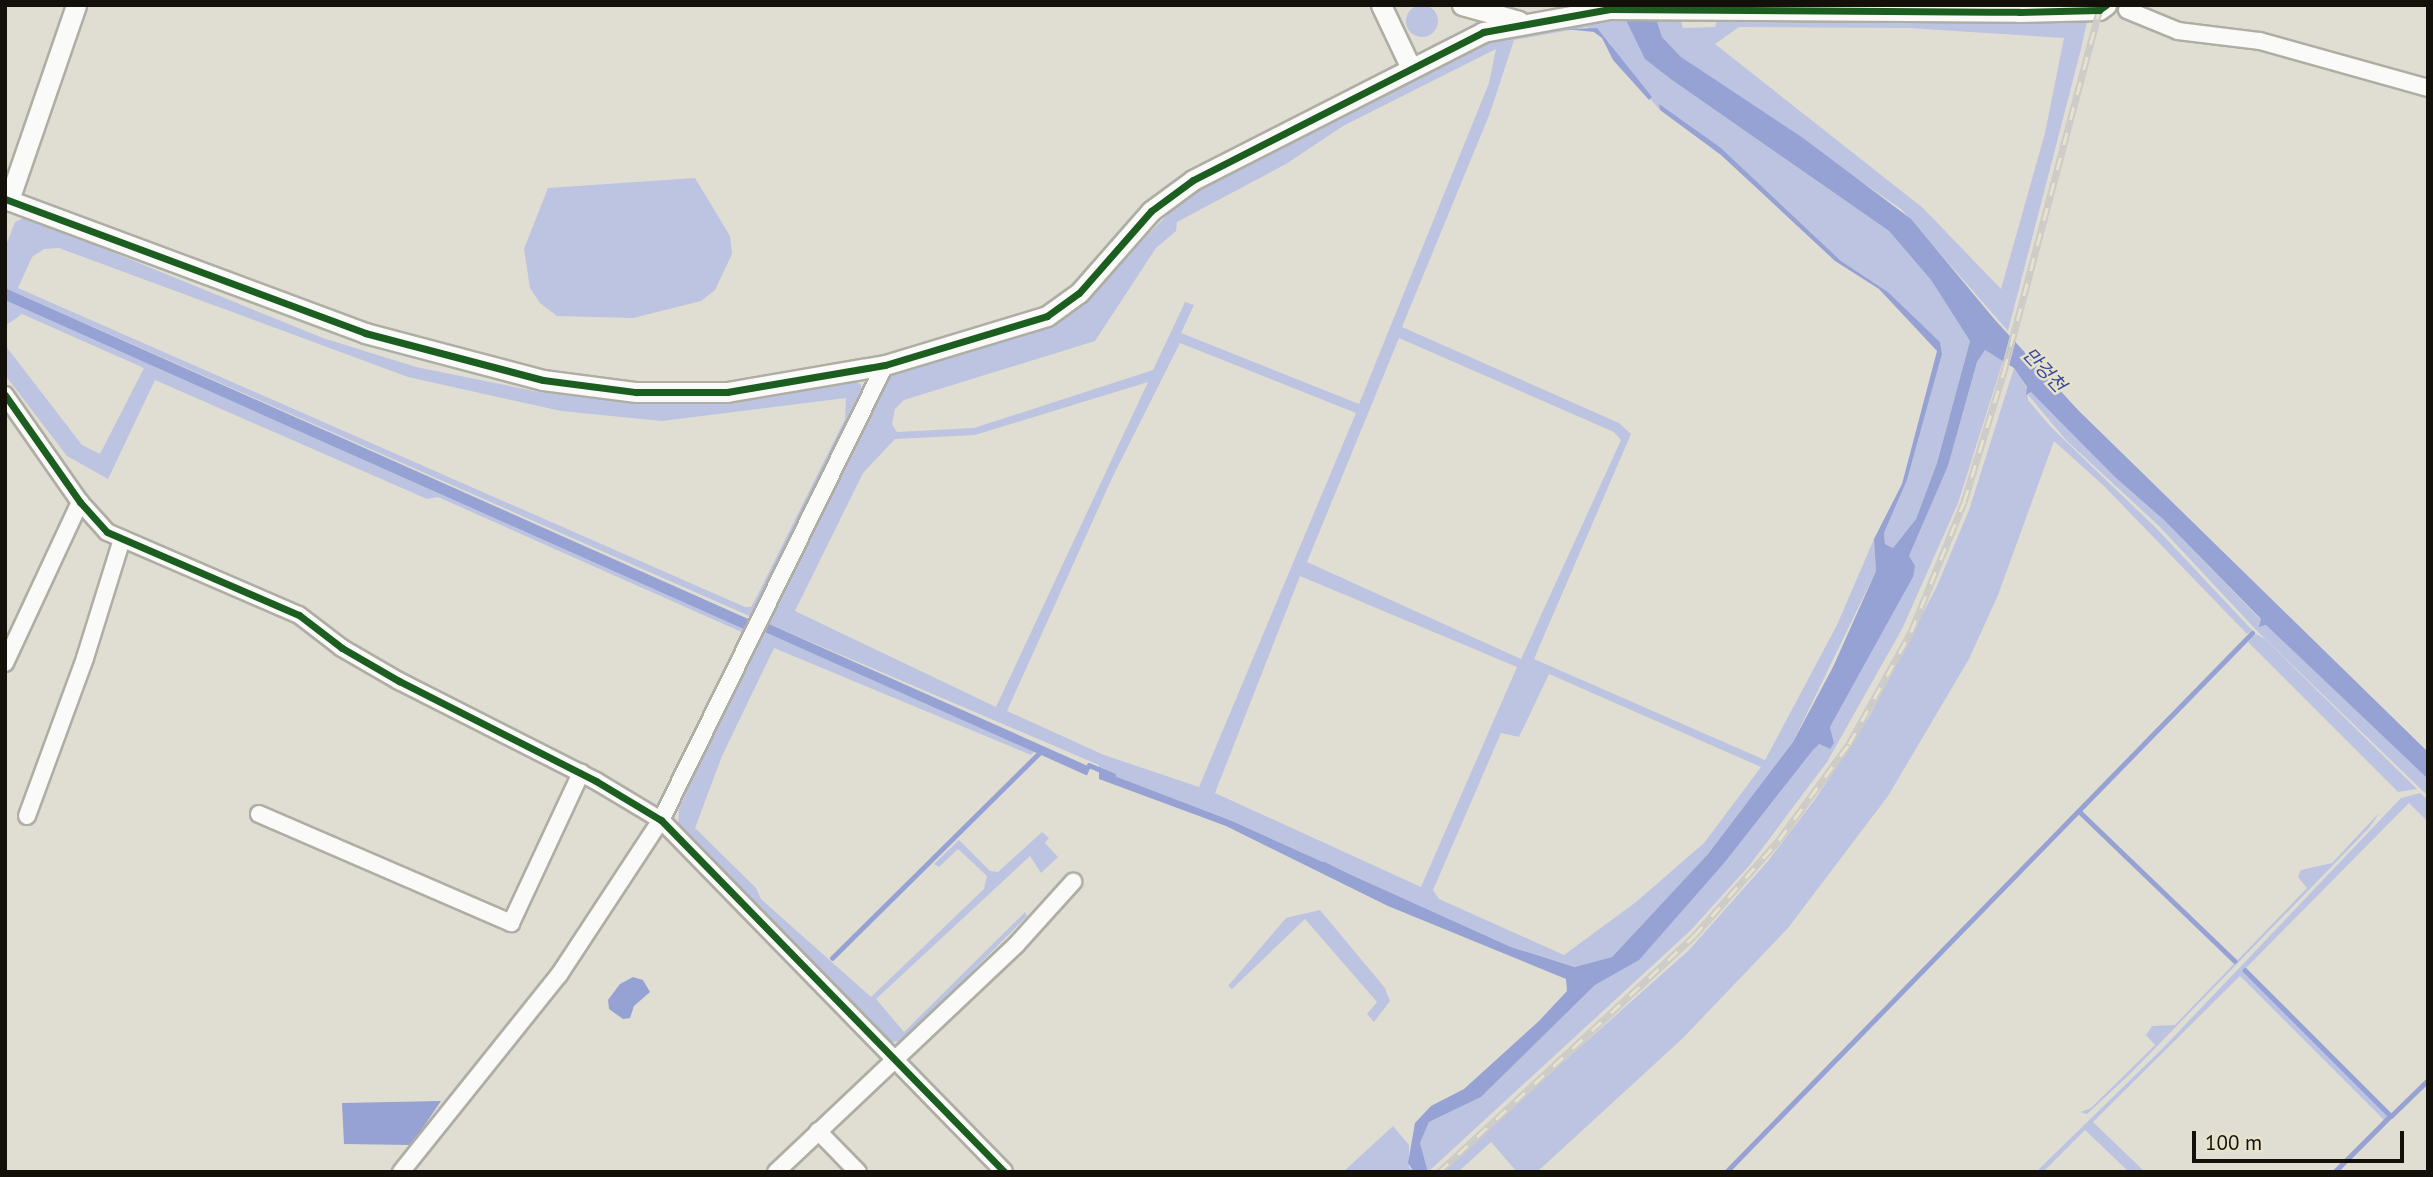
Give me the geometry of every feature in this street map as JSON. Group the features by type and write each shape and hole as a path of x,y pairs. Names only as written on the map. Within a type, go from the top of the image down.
{"street":[{"path":"76,5 7,203 365,333 542,380 636,392 705,393 885,365 1047,316 1079,293 1151,211 1193,180 1410,66 1483,32 1521,22 1544,12 1606,8 2099,10 2106,5"},
{"path":"1381,5 1410,66"},
{"path":"1462,5 1521,22"},
{"path":"2127,10 2178,31 2260,41 2428,88"},
{"path":"401,1172 559,975 661,820 885,365"},
{"path":"5,395 80,502 107,532 299,615 342,648 400,681 580,773 661,820 1004,1172"},
{"path":"5,663 80,502"},
{"path":"27,816 85,658 122,539"},
{"path":"259,814 511,923 580,773"},
{"path":"776,1172 1017,944 1073,883"},
{"path":"817,1131 858,1172"}],"shaded area":[{"path":"1422,5 1433,10 1438,21 1433,32 1422,37 1411,32 1406,21 1411,10"},
{"path":"1719,15 2084,18 2087,22 2080,53 2008,331 1901,209 1681,57 1662,37 1656,18 1680,18 1683,28 1715,27","holes":["1739,27 1908,28 2064,38 2045,133 2001,289 1923,208 1715,44"]},
{"path":"1625,18 1648,59 1672,80 1889,231 1931,280 1970,341 1937,463 1916,519 1893,548 1885,544 1884,533 1907,480 1942,354 1940,342 1888,292 1841,261 1721,148 1658,108 1615,56 1610,43 1587,27 1514,40 1490,113 1402,327 1619,423 1631,434 1534,659 1765,760 1837,625 1874,539 1876,571 1793,742 1708,854 1612,957 1576,967 1511,947 1232,821 1099,770 1099,765 769,624 892,371 1030,333 1067,317 1186,196 1482,40 1580,19","holes":["1496,49 1489,83 1359,404 1181,333 1194,305 1185,302 1153,370 974,428 897,432 892,424 895,409 904,400 1095,341 1156,248 1176,231 1177,222 1286,164 1343,126","1399,338 1614,432 1621,440 1521,659 1307,562","1180,343 1356,413 1199,787 1104,755 1007,711 1113,476","1148,382 996,707 795,611 863,473 895,439 975,435","1300,576 1517,667 1421,887 1215,793","1549,674 1761,767 1704,843 1636,902 1564,955 1439,899 1433,890 1501,733 1519,737"]},
{"path":"695,178 730,236 732,254 715,290 701,301 633,318 557,316 540,303 530,288 524,249 548,188"},
{"path":"26,217 323,338 416,367 539,392 658,403 726,400 850,380 861,384 862,396 756,619 5,288 5,248 15,222","holes":["59,248 408,377 561,411 662,421 846,398 845,419 758,594 751,607 745,607 18,288 32,257 44,249"]},
{"path":"5,299 81,330 752,628 746,634 438,497 427,499 155,380 108,479 67,456 5,375 5,345 82,445 100,454 144,368 22,314 5,326"},
{"path":"1985,350 2003,361 1958,503 1902,629 1827,762 1749,866 1690,931 1428,1172 1420,1143 1429,1122 1481,1097 1595,985 1638,960 1725,862 1818,744 1830,749 1834,743 1830,727 1913,577 1909,556 1948,466 1977,362"},
{"path":"2014,368 2027,388 2028,400 2052,428 2157,529 2252,630 2247,634 2104,486 2054,441 1998,595 1969,659 1888,796 1788,928 1683,1038 1537,1172 1517,1172 1491,1142 1458,1172 1440,1172 1689,950 1768,861 1816,798 1869,717 1937,586 1969,510"},
{"path":"2031,391 2164,520 2261,620 2261,627 2266,625 2428,779 2428,796 2258,632 2159,526 2066,440 2028,395"},
{"path":"765,632 1036,750 1031,755 774,648 722,756 695,828 756,888 761,899 871,997 984,889 987,876 958,849 939,867 934,864 959,840 990,871 998,872 1042,832 1049,838 1045,843 1058,857 1041,873 1030,856 876,999 904,1032 1025,912 1027,916 903,1041 892,1042 678,829 679,809 690,784"},
{"path":"2256,634 2265,639 2417,789 2398,792 2248,642"},
{"path":"2420,793 2428,800 2428,822 2409,803 2244,970 2388,1116 2384,1120 2240,976 2093,1122 2145,1172 2129,1172 2085,1130 2043,1172 2036,1172 2162,1049 2401,798"},
{"path":"2380,812 2369,828 2130,1074 2087,1114 2080,1112 2091,1108 2155,1045 2146,1035 2152,1026 2175,1025 2307,888 2298,877 2301,870 2332,863"},
{"path":"1320,910 1385,988 1390,1001 1374,1022 1367,1014 1377,1002 1305,919 1232,989 1228,986 1286,918"},
{"path":"1393,1126 1409,1145 1409,1167 1414,1172 1343,1172"}],"water":[{"path":"1625,18 1656,18 1662,37 1681,57 1803,138 1911,219 1995,320 2078,410 2428,752 2428,779 2266,625 2259,627 2261,619 2164,520 2114,476 2031,392 2026,395 2027,387 2014,368 1985,350 1977,362 1948,466 1909,556 1915,566 1913,577 1830,727 1834,743 1830,749 1819,744 1813,750 1725,862 1639,960 1595,985 1481,1097 1429,1122 1420,1143 1428,1172 1414,1172 1408,1163 1415,1123 1431,1106 1464,1089 1539,1021 1567,991 1566,979 1388,906 1226,826 1099,779 1099,770 1232,821 1511,947 1575,967 1612,957 1708,854 1793,742 1833,667 1876,571 1874,539 1902,484 1937,351 1879,289 1835,261 1721,155 1660,110 1659,104 1721,148 1841,261 1888,292 1940,342 1942,354 1907,480 1884,533 1885,544 1893,548 1916,519 1937,463 1970,341 1931,280 1889,231 1645,59"},
{"path":"1597,28 1652,97 1649,100 1613,60 1602,38 1594,32 1565,29"},
{"path":"5,288 755,622 751,632 5,300"},
{"path":"769,624 1091,767 1087,775 765,632"},
{"path":"633,977 643,980 650,992 634,1006 630,1018 623,1019 609,1009 608,1000 620,984"},
{"path":"441,1101 411,1145 344,1144 342,1103"}],"waterway":[{"path":"1726,1172 2252,633"},
{"path":"832,958 1040,752"},
{"path":"1089,765 1113,775"},
{"path":"2079,811 2235,961"},
{"path":"1324,864 1354,879"},
{"path":"2245,970 2391,1116 2335,1172"},
{"path":"2391,1116 2428,1080"}],"railway":[{"path":"1439,1172 1694,936 1779,840 1849,744 1911,632 1964,502 2004,371 2101,5"}],"cycle path":[{"path":"5,199 365,333 543,380 636,392 727,392 885,365 1047,316 1079,293 1151,211 1193,180 1483,32 1610,9 2019,12 2099,10 2106,5"},
{"path":"5,395 80,502 107,532 299,615 342,648 399,681 596,781 661,820 1004,1172"}],"water label":[{"name":"만겅천","path":"2044,370"}]}
